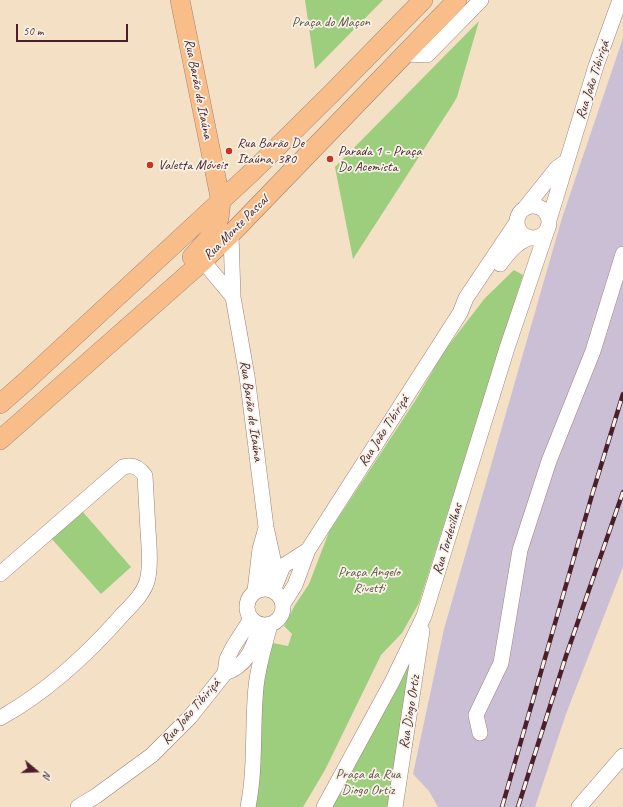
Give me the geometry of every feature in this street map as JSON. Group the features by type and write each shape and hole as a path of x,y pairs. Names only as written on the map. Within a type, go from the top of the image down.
{"main road":[{"name":"Rua Barão de Itaúna","path":"180,0 221,202"},
{"name":"Rua Monte Pascal","path":"0,404 221,202 332,93 423,0"},
{"name":"Rua Monte Pascal","path":"0,440 203,261 231,234 457,0"},
{"path":"143,313 212,234 219,218 221,202"}],"street":[{"path":"405,54 427,55 481,0"},
{"name":"Rua João Tibiriçá","path":"548,225 596,66 620,0"},
{"path":"538,256 531,238 520,232 517,222 521,212 557,168 568,160"},
{"path":"525,208 530,206 540,208 545,211 548,225 544,234 531,238"},
{"name":"Rua João Tibiriçá","path":"283,604 295,586 308,550 460,313 466,298 517,222"},
{"name":"Rua Tordesilhas","path":"324,807 385,695 424,616 505,355 548,225"},
{"name":"Rua Barão de Itaúna","path":"231,234 233,297 247,376 266,527 278,563"},
{"name":"Rua João Tibiriçá","path":"460,313 472,301 510,251 521,241 531,238"},
{"path":"480,733 476,715 501,663 520,550 550,461 594,351 623,254"},
{"name":"Rua Barão de Itaúna","path":"203,261 233,297"},
{"path":"0,574 123,467 130,465 136,466 141,470 145,476 150,556 146,587 112,627 86,654 34,696 0,718"},
{"name":"Rua Barão de Itaúna","path":"266,527 260,549 266,590"},
{"name":"Rua João Tibiriçá","path":"278,563 308,550"},
{"path":"266,590 278,563"},
{"path":"266,590 278,595 283,604 280,617 275,621 260,623 247,612 247,604 250,596 266,590"},
{"name":"Rua Diogo Ortiz","path":"395,807 424,616"},
{"path":"248,807 251,793 255,751 256,687 260,623"},
{"name":"Rua João Tibiriçá","path":"78,807 96,796 152,755 190,717 225,673 235,669 249,655 260,623"},
{"path":"578,807 623,756"}],"shaded area":[{"path":"623,38 623,567 566,714 535,807 438,807 429,791 413,774 444,629 562,218"}],"green space":[{"name":"Praça do Maçon","path":"305,0 383,0 315,69"},
{"path":"479,21 457,97 353,259 335,167"},
{"name":"Praça Angelo Rivetti","path":"514,270 523,275 419,603 402,633 381,655 325,770 303,807 251,807 258,696 267,656 273,643 288,646 292,634 284,626 295,605 309,584 329,532 415,401 445,350 485,298"},
{"path":"82,511 131,567 101,594 51,538"},
{"name":"Praça da Rua Diogo Ortiz","path":"412,659 388,807 328,807"}],"railway":[{"path":"502,807 592,495 623,394"},
{"path":"518,807 566,656 623,492"}],"place":[{"name":"Rua Barão De Itaúna, 380","path":"229,151"},
{"name":"Parada 1 - Praça Do Acemista","path":"330,159"},
{"name":"Valetta Móveis","path":"150,165"}]}
